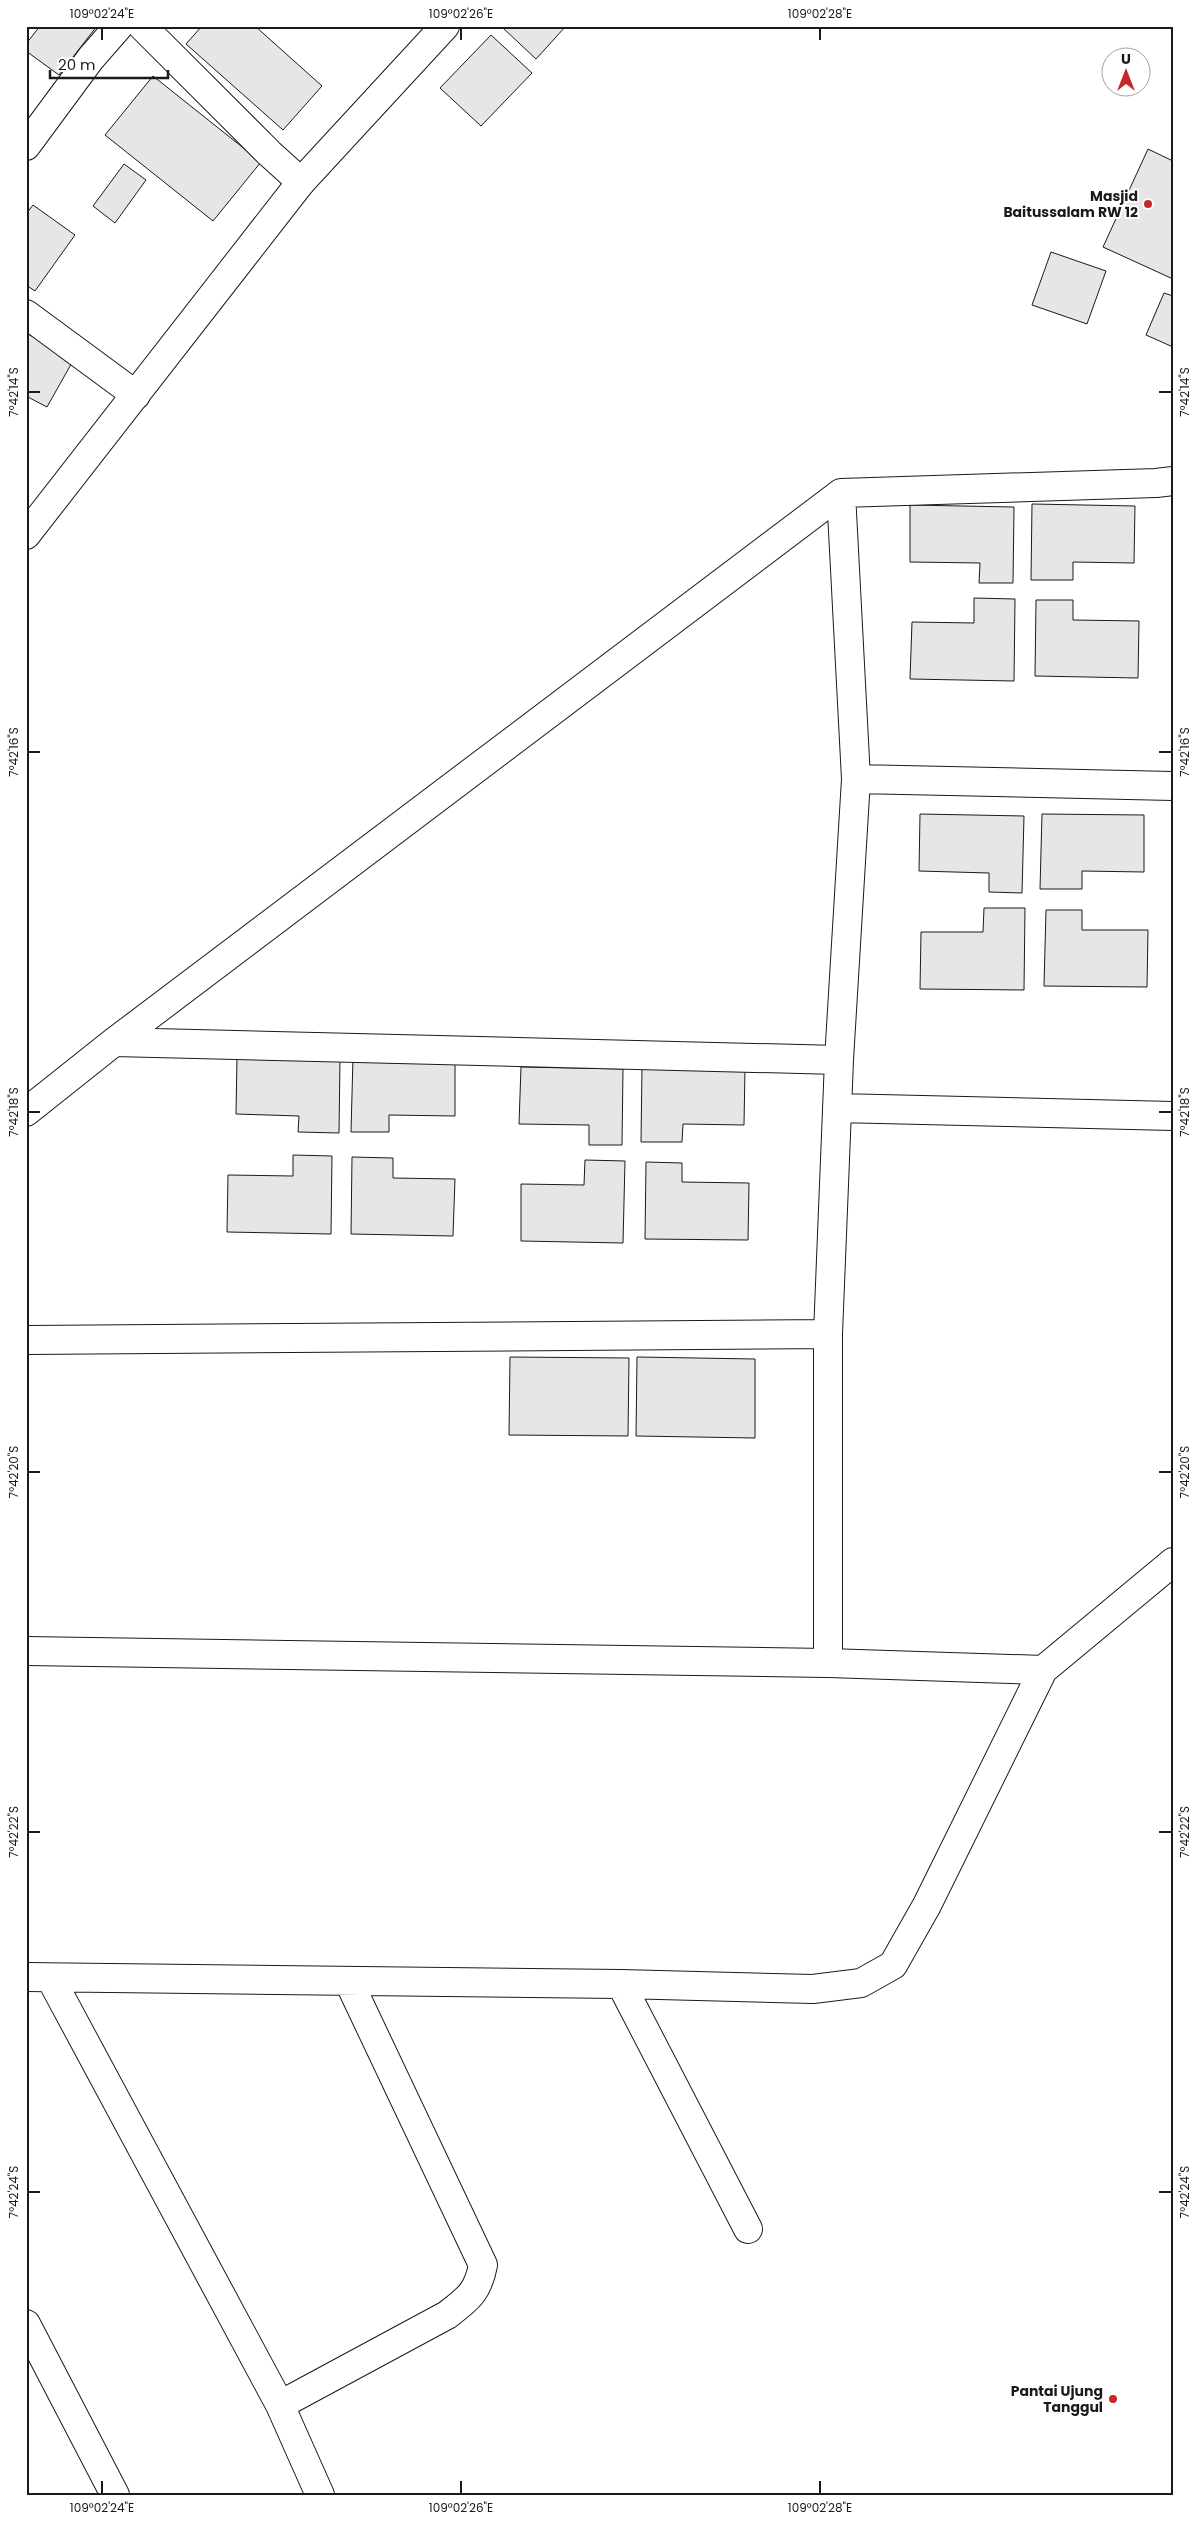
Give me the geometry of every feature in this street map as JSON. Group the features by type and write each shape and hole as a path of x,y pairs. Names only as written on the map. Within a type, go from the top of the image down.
{"main road":[{"path":"26,146 91,58 119,26"},
{"path":"142,26 269,153 302,182"},
{"path":"26,536 302,182 445,26"},
{"path":"26,314 136,395"},
{"path":"26,1112 114,1042 841,493 1173,481"},
{"path":"828,1663 828,1334 839,1060 856,779 841,493"},
{"path":"856,779 1173,786"},
{"path":"114,1042 839,1060"},
{"path":"837,1108 1173,1116"},
{"path":"26,1340 828,1334"},
{"path":"38,1978 621,1984 814,1988 861,1983 893,1964 927,1905 1043,1670 1173,1562"},
{"path":"26,1651 828,1663 1043,1670"},
{"path":"38,1978 280,2405 320,2495"},
{"path":"280,2405 447,2315 467,2300 479,2283 482,2265 349,1982"},
{"path":"621,1984 748,2229"},
{"path":"26,2324 114,2495"}],"building":[{"path":"40,26 97,26 59,75 26,51 26,44"},
{"path":"202,26 255,26 322,86 283,130 186,44"},
{"path":"504,26 566,26 536,59 503,28"},
{"path":"491,35 532,73 481,126 440,88"},
{"path":"153,76 261,162 213,221 105,135"},
{"name":"Masjid Baitussalam RW 12","path":"1148,149 1173,161 1173,279 1103,247"},
{"path":"124,164 146,180 115,223 93,206"},
{"path":"33,205 75,235 35,291 26,285 26,214"},
{"path":"1051,252 1106,271 1087,324 1032,305"},
{"path":"1164,293 1173,296 1173,347 1146,335"},
{"path":"26,333 74,359 47,407 26,396"},
{"path":"1032,504 1135,506 1134,563 1073,562 1073,580 1031,580"},
{"path":"910,505 1014,507 1013,583 979,583 980,563 910,562"},
{"path":"974,598 1015,599 1014,681 910,679 912,622 974,623"},
{"path":"1036,600 1073,600 1073,620 1139,621 1138,678 1035,676"},
{"path":"920,814 1024,816 1022,893 989,892 989,873 919,871"},
{"path":"1042,814 1144,815 1144,872 1082,871 1082,889 1040,889"},
{"path":"984,908 1025,908 1024,990 920,989 921,932 983,932"},
{"path":"1046,910 1082,910 1082,930 1148,930 1147,987 1044,986"},
{"path":"237,1057 340,1059 339,1133 298,1132 299,1116 236,1114"},
{"path":"353,1057 455,1059 455,1116 389,1115 389,1132 351,1132"},
{"path":"642,1066 745,1068 744,1125 683,1124 682,1142 641,1142"},
{"path":"521,1067 623,1069 622,1145 589,1145 589,1125 519,1124"},
{"path":"293,1155 332,1156 331,1234 227,1232 228,1175 293,1176"},
{"path":"352,1157 393,1158 393,1178 455,1179 453,1236 351,1234"},
{"path":"585,1160 625,1161 623,1243 521,1241 521,1184 584,1185"},
{"path":"646,1162 682,1163 682,1182 749,1183 748,1240 645,1239"},
{"path":"510,1357 629,1358 628,1436 509,1435"},
{"path":"637,1357 755,1359 755,1438 636,1436"}],"place":[{"name":"Masjid Baitussalam RW 12","path":"1148,204"},
{"name":"Pantai Ujung Tanggul","path":"1113,2399"}]}
